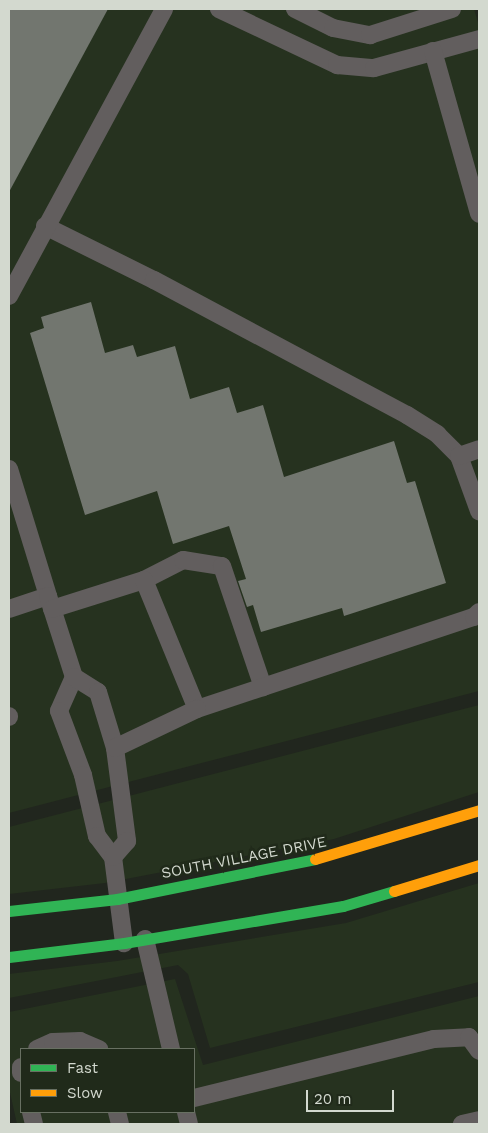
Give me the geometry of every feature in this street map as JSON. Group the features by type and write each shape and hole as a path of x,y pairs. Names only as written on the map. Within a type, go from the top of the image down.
{"street":[{"name":"SOUTH VILLAGE DRIVE","path":"9,911 117,898 338,855 479,810"},
{"path":"9,957 124,943 344,906 479,866"}],"lane":[{"path":"9,296 45,226 164,9"},
{"path":"219,9 337,65 374,68 479,40"},
{"path":"295,9 333,28 370,35 452,9"},
{"path":"434,52 479,214"},
{"path":"45,226 154,280 407,415 437,434 459,456 479,511"},
{"path":"459,456 479,449"},
{"path":"9,469 74,677 98,692 115,748 127,841 113,857"},
{"path":"9,609 50,603 144,580 183,560 222,566 263,687"},
{"path":"144,580 197,709"},
{"path":"115,748 197,709 474,618 479,612"},
{"path":"74,677 59,711 83,775 97,836 113,857 124,943"},
{"path":"145,939 171,1048"},
{"path":"195,1098 434,1039 469,1037 479,1051"},
{"path":"39,1048 53,1042 80,1041 97,1048"},
{"path":"462,1124 479,1120"}],"shaded area":[{"path":"9,9 474,9 479,26 479,691 9,813"},
{"path":"479,705 479,792 334,839 105,883 9,894 9,827"},
{"path":"479,883 479,982 210,1048 188,974 178,965 9,998 9,974 117,961 346,923"},
{"path":"175,979 203,1065 479,996 479,1124 17,1124 9,1088 9,1012"}],"building":[{"path":"9,9 108,9 9,192"},
{"path":"91,302 105,353 133,345 137,357 175,346 190,399 229,387 237,413 263,405 284,477 394,441 407,483 415,481 446,583 344,616 342,608 261,632 253,605 247,607 238,581 246,579 229,526 173,544 157,491 85,515 30,333 44,328 41,317"}],"traffic: fast":[{"path":"9,911 117,899 315,859"},
{"path":"9,957 124,943 343,906 394,891"}],"traffic: slow":[{"path":"315,859 479,810"},
{"path":"394,891 479,865"}]}
